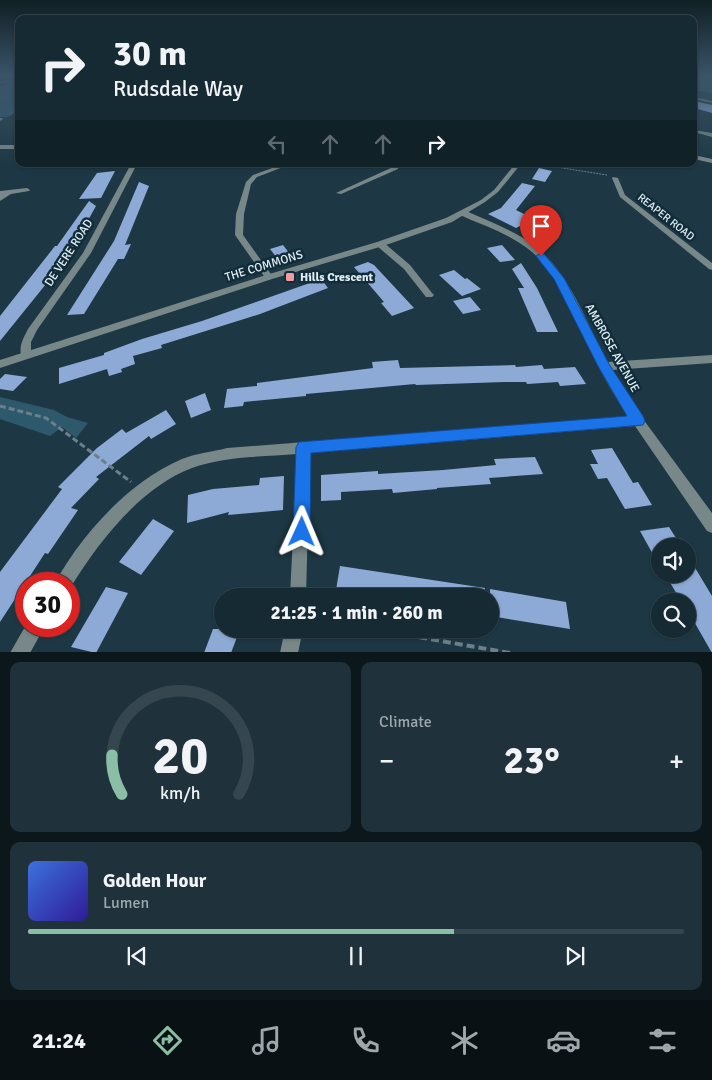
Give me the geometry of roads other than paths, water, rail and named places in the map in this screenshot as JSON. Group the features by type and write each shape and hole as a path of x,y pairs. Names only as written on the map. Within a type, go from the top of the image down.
{"street":[{"path":"697,132 712,135"},
{"path":"0,146 15,147"},
{"path":"697,158 712,161"},
{"name":"DE VERE ROAD","path":"26,355 26,342 33,329 87,253 132,167"},
{"path":"269,278 239,235 240,214 248,182 255,176 280,167"},
{"path":"339,193 396,167"},
{"name":"THE COMMONS","path":"0,364 380,244 463,213 496,191 516,167"},
{"name":"REAPER ROAD","path":"615,178 622,196 712,267"},
{"path":"0,193 27,190"},
{"path":"0,199 9,192"},
{"name":"AMBROSE AVENUE","path":"463,213 506,234 541,256 562,284 604,366 638,421 712,526"},
{"path":"380,244 407,267 429,294"},
{"path":"604,366 712,359"},
{"path":"72,572 110,519 142,490 184,465 227,454 638,421"},
{"path":"299,588 304,447"},
{"path":"19,652 29,637"},
{"path":"289,652 292,638"}],"place":[{"name":"Hills Crescent","path":"290,277"}]}
